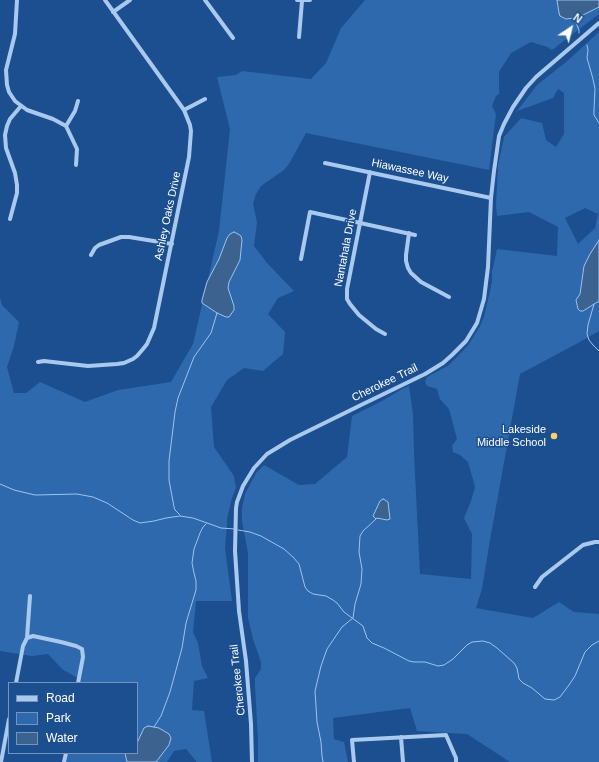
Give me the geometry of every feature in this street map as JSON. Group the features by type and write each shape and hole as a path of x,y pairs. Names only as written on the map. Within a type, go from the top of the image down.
{"street":[{"path":"16,0 15,34 6,70 9,92 15,101 27,110 60,122 66,126 77,148 76,165"},
{"name":"Ashley Oaks Drive","path":"38,362 44,361 88,366 124,363 136,356 147,344 154,328 189,156 192,138 190,125 184,110 105,0"},
{"path":"113,12 130,0"},
{"path":"205,0 232,38"},
{"path":"299,37 300,0 310,0"},
{"name":"Cherokee Trail","path":"252,762 251,724 246,662 239,611 235,542 237,502 243,486 254,468 267,454 290,440 443,364 466,342 477,323 485,293 489,257 491,198 494,171 500,136 504,124 513,107 526,88 536,77 599,24"},
{"path":"184,110 205,98"},
{"path":"66,126 76,111 78,101"},
{"path":"10,219 17,193 17,184 15,173 6,148 5,135 10,119 21,106"},
{"name":"Hiawassee Way","path":"325,163 491,198"},
{"name":"Nantahala Drive","path":"370,172 347,289 347,299 359,315 372,326 385,334"},
{"path":"300,259 310,212 415,235"},
{"path":"409,234 406,255 409,270 415,278 449,297"},
{"path":"91,255 95,248 99,245 121,237 172,244"},
{"path":"535,587 542,577 577,549 589,543 599,542"},
{"path":"16,682 23,646 27,638 30,596"},
{"path":"27,638 33,636 61,642 82,649 83,657 78,682"},
{"path":"1,762 8,724"},
{"path":"354,762 352,740 446,735 456,758 456,762"},
{"path":"402,737 403,762"}],"green space":[{"path":"365,0 599,0 599,14 552,50 531,42 511,53 499,72 499,94 496,96 492,106 496,114 489,170 306,133 289,164 284,170 261,186 256,194 253,204 257,222 254,246 267,263 294,291 278,298 268,314 285,332 283,354 263,371 244,368 227,380 211,407 214,447 234,476 236,488 227,519 225,548 232,601 196,601 193,632 198,643 202,666 208,678 194,681 192,710 204,711 212,762 196,762 186,749 174,751 167,762 64,762 66,754 138,754 138,682 78,682 79,679 62,669 48,654 32,656 0,651 0,298 2,305 19,322 14,346 7,367 14,393 26,393 40,382 85,402 118,390 171,382 193,344 219,231 230,129 217,77 236,75 242,71 311,79 326,63 341,28"},
{"path":"599,32 599,240 583,270 580,294 576,300 580,311 583,311 599,301 599,331 520,374 482,589 476,608 533,618 559,602 574,612 599,614 599,762 510,762 467,734 417,731 410,708 333,718 334,739 344,742 348,762 258,762 255,678 261,669 261,662 248,618 248,553 242,521 242,508 245,494 256,473 264,465 299,485 315,484 347,457 352,416 409,386 413,414 420,574 471,579 472,534 464,518 475,487 468,462 460,455 453,452 452,446 457,439 449,409 440,399 437,389 427,386 425,382 427,377 449,365 459,355 469,344 480,326 484,317 492,282 492,271 497,249 557,256 558,227 529,212 497,216 496,205 498,165 504,137 521,118 542,123 546,140 556,147 564,134 564,93 558,89 553,98 517,111 537,85 566,62","holes":["585,208 598,214 595,228 578,244 565,218"]}],"water":[{"path":"557,0 599,0 599,7 583,15 566,19 560,16"},
{"path":"234,232 241,236 242,240 240,260 229,282 228,288 234,310 229,317 226,317 202,303 202,300 207,282 219,259 227,238"},
{"path":"599,240 599,301 583,311 580,311 576,300 580,294 584,266"},
{"path":"383,499 388,502 390,519 387,520 376,519 373,516 380,501"},
{"path":"148,726 159,728 169,734 171,738 169,745 156,762 127,762 125,754 138,754 138,741 144,728"}],"waterway":[{"path":"574,18 579,33"},
{"path":"587,45 587,58 595,89 594,115 599,123"},
{"path":"594,304 587,334 589,340 599,351"},
{"path":"180,515 174,507 169,480 169,461 175,412 178,398 194,357 211,333 217,313"},
{"path":"0,484 14,490 35,495 77,494 93,497 107,503 140,523 180,516 193,518 221,528 235,529"},
{"path":"323,762 317,722 315,691 327,649 342,627 353,618 355,604 361,584 362,569 359,552 360,536 363,531 376,519"},
{"path":"154,727 161,716 170,692 182,648 186,623 196,590 196,581 192,563 194,549 200,533 206,524"},
{"path":"238,530 261,536 284,549 299,564 305,587 308,591 313,594 326,596 333,600 344,612 363,626 367,638 372,643 409,661 425,662 438,666 444,665 453,659 467,645 472,642 483,641 490,643 514,663 517,668 519,679 523,683 532,688 545,699 554,700 560,697 575,676 585,652 599,641"}],"place":[{"name":"Lakeside Middle School","path":"554,436"}]}
